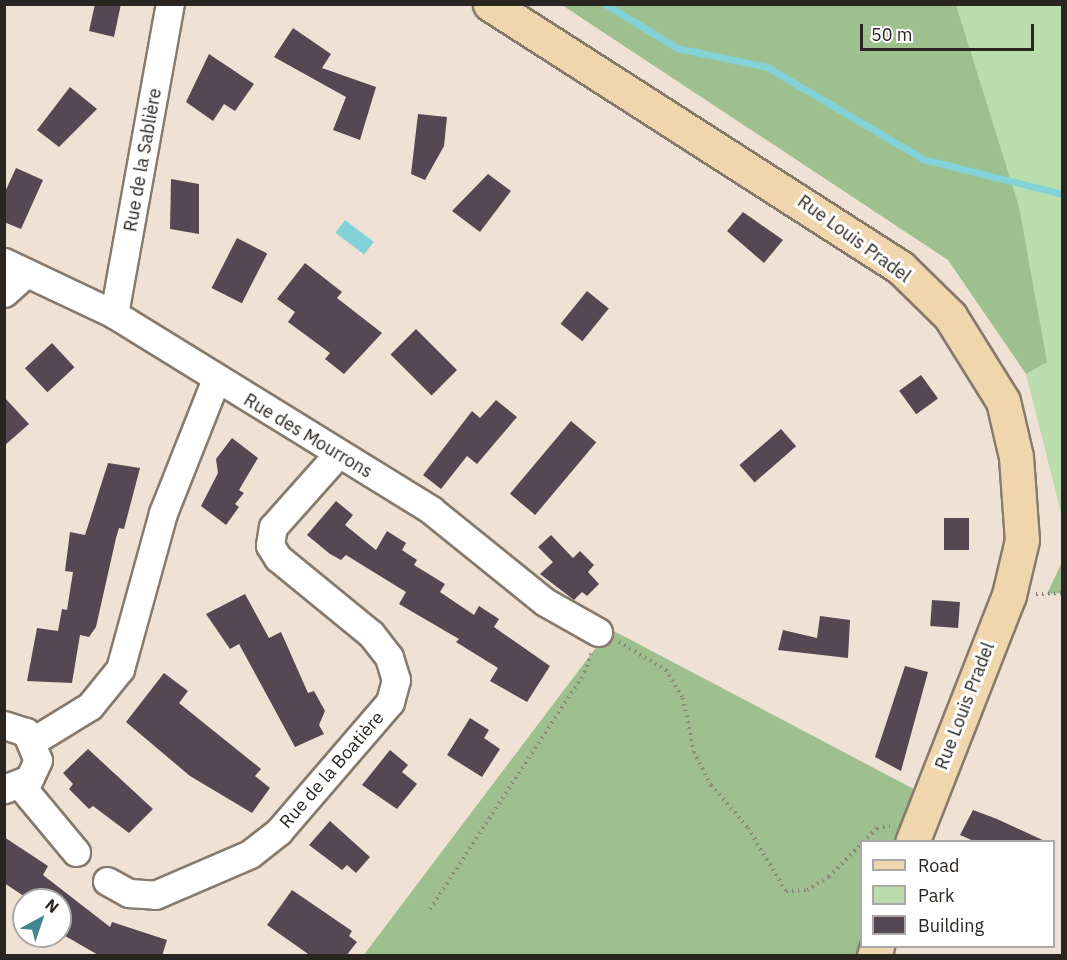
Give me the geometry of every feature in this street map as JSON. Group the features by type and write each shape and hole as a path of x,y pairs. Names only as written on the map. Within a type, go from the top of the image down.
{"main road":[{"name":"Rue Louis Pradel","path":"490,4 900,267 950,316 1002,401 1016,457 1022,540 1009,595 913,840"}],"street":[{"name":"Rue de la Sablière","path":"114,314 170,4"},
{"name":"Rue des Mourrons","path":"11,277 114,314 431,510 545,602 598,632"},
{"path":"33,741 90,706 120,669 163,513 216,379"},
{"name":"Rue de la Boatière","path":"107,881 129,893 155,896 250,854 279,831 390,702 396,680 383,650 270,546 273,527 338,454"},
{"path":"4,725 17,727 33,741 35,771 13,788 76,852"}],"path":[{"path":"430,909 585,672 598,632 637,649 666,670 683,698 694,752 711,785 748,828 786,891 807,890 829,877 860,844"}],"green space":[{"path":"562,5 956,5 1019,207 1047,362 1026,374 948,260"},
{"path":"956,5 1062,5 1062,517 1026,374 1047,361"},
{"path":"1062,562 1062,593 1047,594"},
{"path":"610,629 929,797 912,840 860,840 860,948 865,948 874,955 363,956"}],"water":[{"path":"345,220 374,242 364,254 335,233"}],"building":[{"path":"95,4 121,4 114,37 89,31"},
{"path":"293,28 331,54 322,68 376,87 360,140 333,130 346,97 274,57"},
{"path":"209,54 254,84 235,111 224,104 213,121 186,102"},
{"path":"70,87 97,109 59,147 37,130"},
{"path":"418,114 447,117 444,146 425,180 411,174"},
{"path":"16,168 43,180 21,229 4,222 4,194"},
{"path":"488,174 511,191 480,232 452,211"},
{"path":"171,179 199,184 199,234 170,229"},
{"path":"743,212 783,240 764,263 727,231"},
{"path":"237,238 267,253 242,303 212,288"},
{"path":"305,263 342,292 337,298 382,333 344,374 325,359 330,353 288,322 295,312 277,299"},
{"path":"587,291 609,309 582,341 561,324"},
{"path":"416,329 457,370 432,395 391,354"},
{"path":"52,343 75,367 47,392 25,368"},
{"path":"921,375 938,398 916,414 899,391"},
{"path":"4,397 29,424 4,446"},
{"path":"496,400 517,417 477,464 467,456 441,489 423,475 472,411 480,418"},
{"path":"571,421 596,442 535,515 510,494"},
{"path":"781,429 796,446 755,482 739,465"},
{"path":"232,438 258,458 239,490 244,493 235,504 239,507 226,525 201,506 218,473 216,459"},
{"path":"108,463 140,468 124,529 119,528 116,538 96,627 89,637 80,635 72,683 27,681 37,628 58,631 62,609 67,610 73,572 65,571 70,532 85,535"},
{"path":"336,501 353,515 345,525 376,550 387,531 406,543 402,550 417,560 414,565 445,584 440,592 474,615 479,606 499,619 494,627 550,666 527,702 490,681 498,668 456,642 459,639 399,604 406,592 346,555 341,560 330,554 307,535"},
{"path":"944,518 969,518 969,550 944,550"},
{"path":"551,535 573,558 580,551 594,565 588,572 599,584 587,596 582,592 574,600 540,574 553,562 538,547"},
{"path":"245,594 269,638 281,632 308,693 314,691 325,711 319,725 324,734 295,747 239,644 230,649 206,614"},
{"path":"932,600 960,602 958,628 930,626"},
{"path":"820,616 850,620 848,658 778,650 783,630 817,638"},
{"path":"905,666 928,672 901,771 875,757"},
{"path":"164,673 188,691 179,703 261,769 255,776 270,788 252,813 190,776 126,722"},
{"path":"470,718 489,730 484,738 500,749 482,777 447,755"},
{"path":"88,749 153,809 129,833 93,806 89,809 69,789 73,784 63,773"},
{"path":"390,750 408,765 402,772 417,784 397,809 362,785"},
{"path":"973,810 1043,840 971,840 960,835"},
{"path":"330,821 370,857 356,873 347,865 342,870 309,845"},
{"path":"4,837 48,866 43,875 60,888 12,888 4,883"},
{"path":"292,890 352,931 349,936 357,942 346,956 311,956 267,925"},
{"path":"72,898 110,927 112,922 167,940 162,956 100,956 72,940"}],"waterway":[{"path":"605,4 677,48 767,67 923,159 1062,194"}]}
